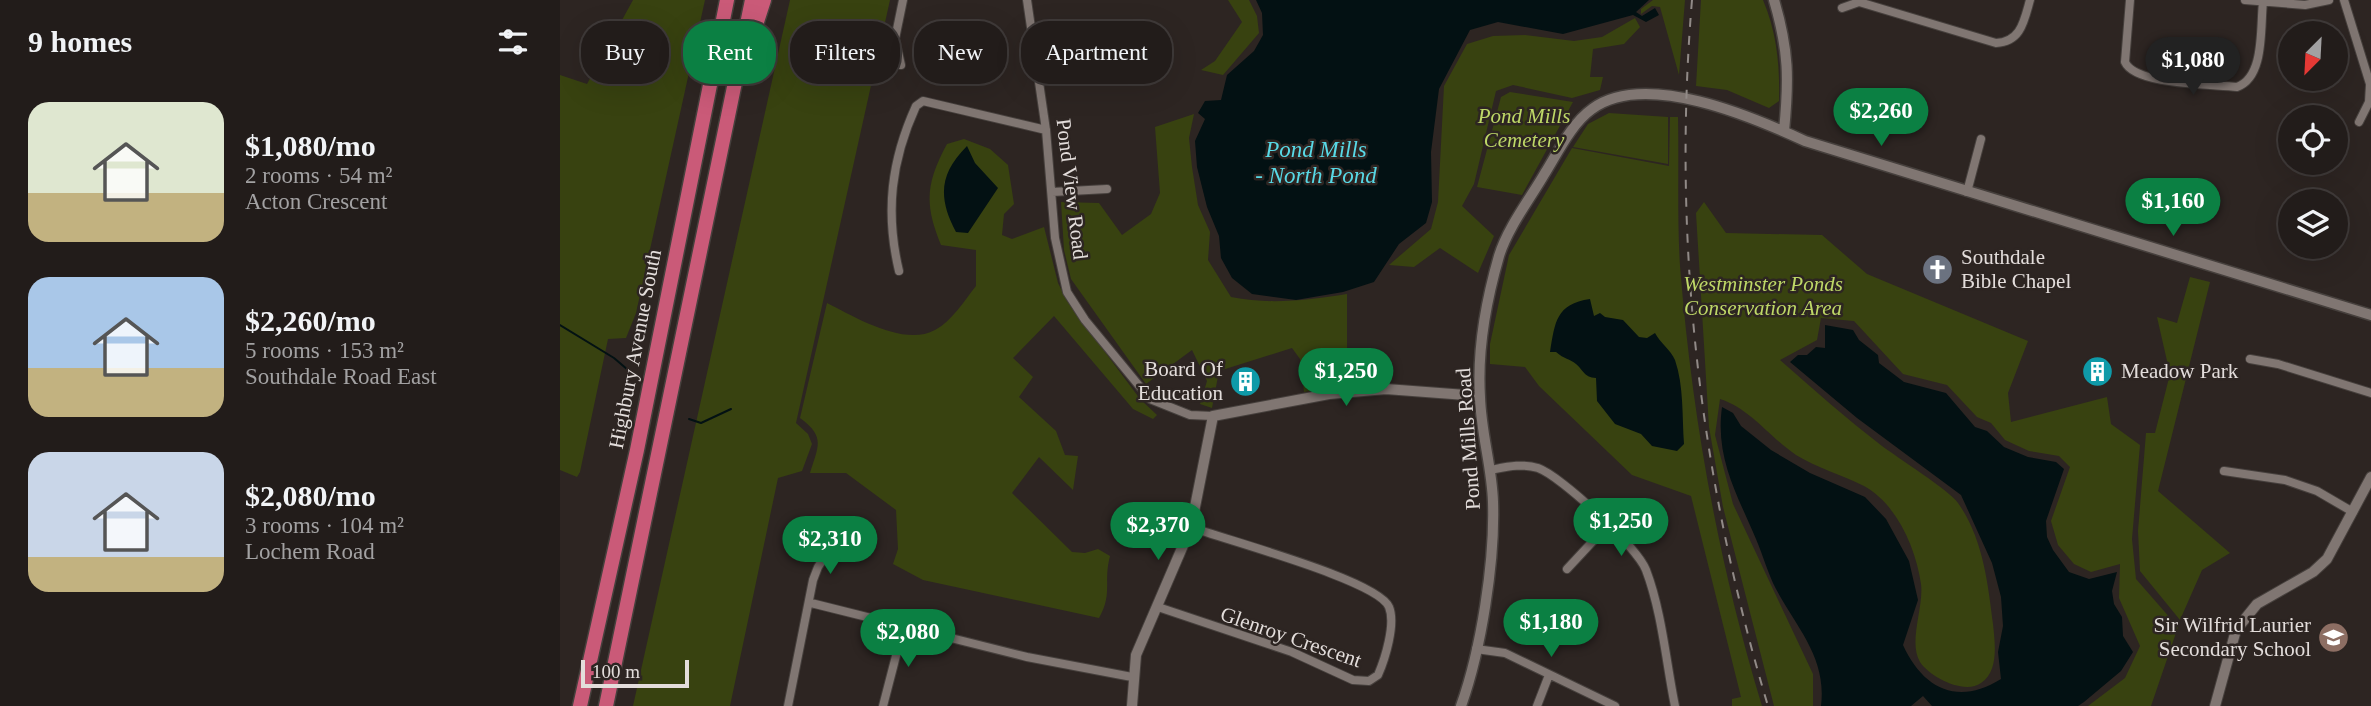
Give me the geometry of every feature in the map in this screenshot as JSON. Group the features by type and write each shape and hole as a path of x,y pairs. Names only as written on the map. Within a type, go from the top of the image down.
{"highway":[{"path":"709,86 721,0"},
{"name":"Highbury Avenue South","path":"580,706 636,450 727,0"},
{"name":"Highbury Avenue South","path":"606,706 752,0"},
{"path":"735,92 764,0"}],"main road":[{"path":"1774,0 1785,36 1790,75 1784,131"},
{"name":"Pond Mills Road","path":"1461,706 1476,649 1493,535 1490,470 1479,396 1486,309 1500,253 1552,162 1593,108 1624,97 1686,97 1718,104 1805,141 2371,314"}],"street":[{"path":"901,65 895,39 903,0"},
{"name":"Pond View Road","path":"1027,0 1045,131 1055,238 1067,292 1085,320 1150,399 1190,415 1213,416 1329,394 1386,389 1479,396"},
{"path":"1842,8 1859,2 1996,43 2008,42 2017,37 2030,0"},
{"path":"2130,0 2125,62 2128,70 2137,76 2162,80 2237,87 2248,83 2255,72 2263,2"},
{"path":"2245,0 2305,5 2329,0"},
{"path":"2344,0 2370,84 2368,102 2359,122"},
{"path":"899,271 890,192 895,163 916,106 923,101 1045,131"},
{"path":"1967,192 1981,139"},
{"path":"1052,192 1107,190"},
{"path":"2250,359 2278,364 2371,393"},
{"path":"1132,706 1132,677 1136,655 1191,527 1213,416"},
{"path":"1490,470 1520,465 1538,468 1560,480 1632,548 1644,567 1675,706"},
{"path":"2224,471 2285,480 2317,491 2353,513"},
{"path":"2215,706 2236,630 2257,604 2313,572 2327,559 2371,477"},
{"path":"1567,569 1608,525"},
{"name":"Glenroy Crescent","path":"1158,607 1292,652 1353,680 1369,681 1378,676 1391,620 1390,607 1381,596 1319,567 1233,543 1191,527"},
{"path":"788,706 818,567 834,543"},
{"path":"811,603 1027,657 1132,677"},
{"path":"883,706 904,625"},
{"path":"1476,649 1505,653 1615,706"},
{"path":"1537,706 1549,674"}],"green space":[{"path":"633,0 705,0 700,21 683,21 683,84 686,84 636,313 626,338 608,339 577,477 560,470 560,75 581,84 669,84 669,21 622,21"},
{"path":"790,0 890,0 885,21 790,21 790,84 871,84 796,423 808,434 812,444 802,471 778,478 730,706 633,706 771,84 776,84 776,63"},
{"path":"1228,0 1249,0 1257,16 1259,33 1223,75 1201,70 1215,61 1242,22"},
{"path":"1653,0 1685,0 1679,75 1660,7 1652,6 1641,14 1641,9"},
{"path":"1701,0 1763,0 1777,50 1779,75 1779,101 1769,108 1727,90 1696,86"},
{"path":"1635,18 1640,27 1624,44 1593,49 1590,77 1603,77 1600,90 1572,98 1513,85 1496,91 1474,184 1462,206 1494,236 1478,273 1440,248 1414,267 1389,265 1431,229 1438,202 1444,86 1467,44 1493,36 1525,35 1574,41 1602,37"},
{"name":"Pond Mills Cemetery","path":"1510,92 1573,102 1522,195 1477,187 1501,97"},
{"name":"Pond Mills Cemetery","path":"1609,113 1668,117 1668,164 1573,147 1588,124"},
{"path":"1194,114 1189,138 1198,205 1210,232 1208,260 1231,297 1275,301 1347,294 1347,385 1304,392 1300,359 1292,348 1219,371 1212,408 1200,404 1207,381 1192,350 1146,384 1071,279 1064,250 1061,202 1099,203 1122,235 1151,214 1160,193 1155,127"},
{"path":"1670,117 1678,117 1680,266 1700,433 1732,597 1762,706 1732,706 1732,699 1741,697 1691,496 1632,475 1539,386 1525,367 1490,364 1490,344 1509,255 1572,148 1669,166"},
{"path":"964,139 990,149 1008,165 1014,204 1004,214 1002,235 1012,239 1044,227 1058,283 1067,301 1140,399 1157,415 1153,419 1133,409 1054,316 1013,358 1033,377 1019,397 1056,431 1065,455 1078,456 1073,490 1039,457 1012,493 1072,552 1085,553 1098,549 1110,556 1106,602 1099,618 923,580 893,564 898,549 896,510 846,473 810,473 818,442 814,431 800,418 827,303 895,333 923,334 935,330 947,321 976,286 976,250 941,245 930,205 931,182 947,144"},
{"name":"Westminster Ponds Conservation Area","path":"1704,202 1726,233 1822,235 1867,274 2028,341 2008,393 2011,422 2107,397 2111,424 2140,445 2132,539 2136,579 2178,627 2151,706 2088,706 2125,678 2140,646 2119,598 2120,564 2091,572 2074,564 2058,545 2051,521 2070,467 2059,456 2029,451 2005,440 1991,423 1977,417 1947,385 1903,374 1854,321 1821,318 1817,340 1780,360 1869,436 1934,482 1958,503 1973,531 1983,562 1993,624 1994,656 1987,678 1974,686 1948,683 1925,668 1920,662 1916,645 1921,584 1915,556 1903,529 1886,504 1864,486 1796,455 1751,416 1720,399 1715,435 1733,504 1813,674 1813,706 1774,706 1723,507 1709,427 1696,213"},
{"path":"2190,277 2210,282 2158,491 2230,553 2202,570 2180,620 2140,571 2138,531 2146,433 2155,433 2170,374 2157,317 2177,323"}],"water":[{"name":"Pond Mills - North Pond","path":"1256,0 1649,0 1636,12 1642,16 1655,8 1659,15 1646,22 1633,15 1563,34 1498,22 1470,30 1439,89 1431,152 1432,202 1426,223 1399,244 1374,282 1343,292 1296,300 1252,294 1232,278 1221,258 1219,236 1207,207 1197,167 1195,141 1205,119 1198,113 1205,101 1221,100 1227,75 1254,51 1263,35 1262,13"},
{"path":"967,146 975,163 998,188 968,233 956,232 944,197 946,177"},
{"path":"1590,299 1594,316 1600,313 1605,317 1623,320 1639,337 1647,338 1655,333 1673,356 1681,391 1684,444 1677,451 1652,446 1641,434 1615,424 1597,401 1596,378 1587,375 1576,364 1556,352 1550,352 1559,316 1570,305"},
{"path":"1825,325 1853,330 1859,340 1878,355 1879,363 1904,382 1946,393 1975,427 1987,431 2004,447 2028,457 2056,462 2064,469 2046,521 2047,537 2069,572 2089,579 2117,572 2112,591 2114,604 2122,617 2123,636 2133,652 2121,671 2084,702 2078,706 1932,706 1923,696 1911,706 1821,706 1822,689 1815,658 1773,583 1729,475 1722,443 1722,407 1733,413 1741,426 1771,450 1810,473 1865,497 1886,519 1909,561 1918,600 1903,645 1911,660 1931,682 1956,692 1985,687 2001,679 1998,652 2003,626 2001,597 1992,563 1961,495 1857,418 1790,362 1798,355 1807,355 1816,347 1825,348"}],"waterway":[{"path":"560,325 614,358 635,376"},
{"path":"689,419 701,423 731,409"}],"railway":[{"path":"1692,0 1686,179 1689,268 1697,356 1708,445 1724,532 1768,706"}],"place":[{"name":"Southdale Bible Chapel","path":"1938,269"},
{"name":"Meadow Park","path":"2098,371"},
{"name":"Board Of Education","path":"1246,381"},
{"name":"Sir Wilfrid Laurier Secondary School","path":"2334,637"}]}
